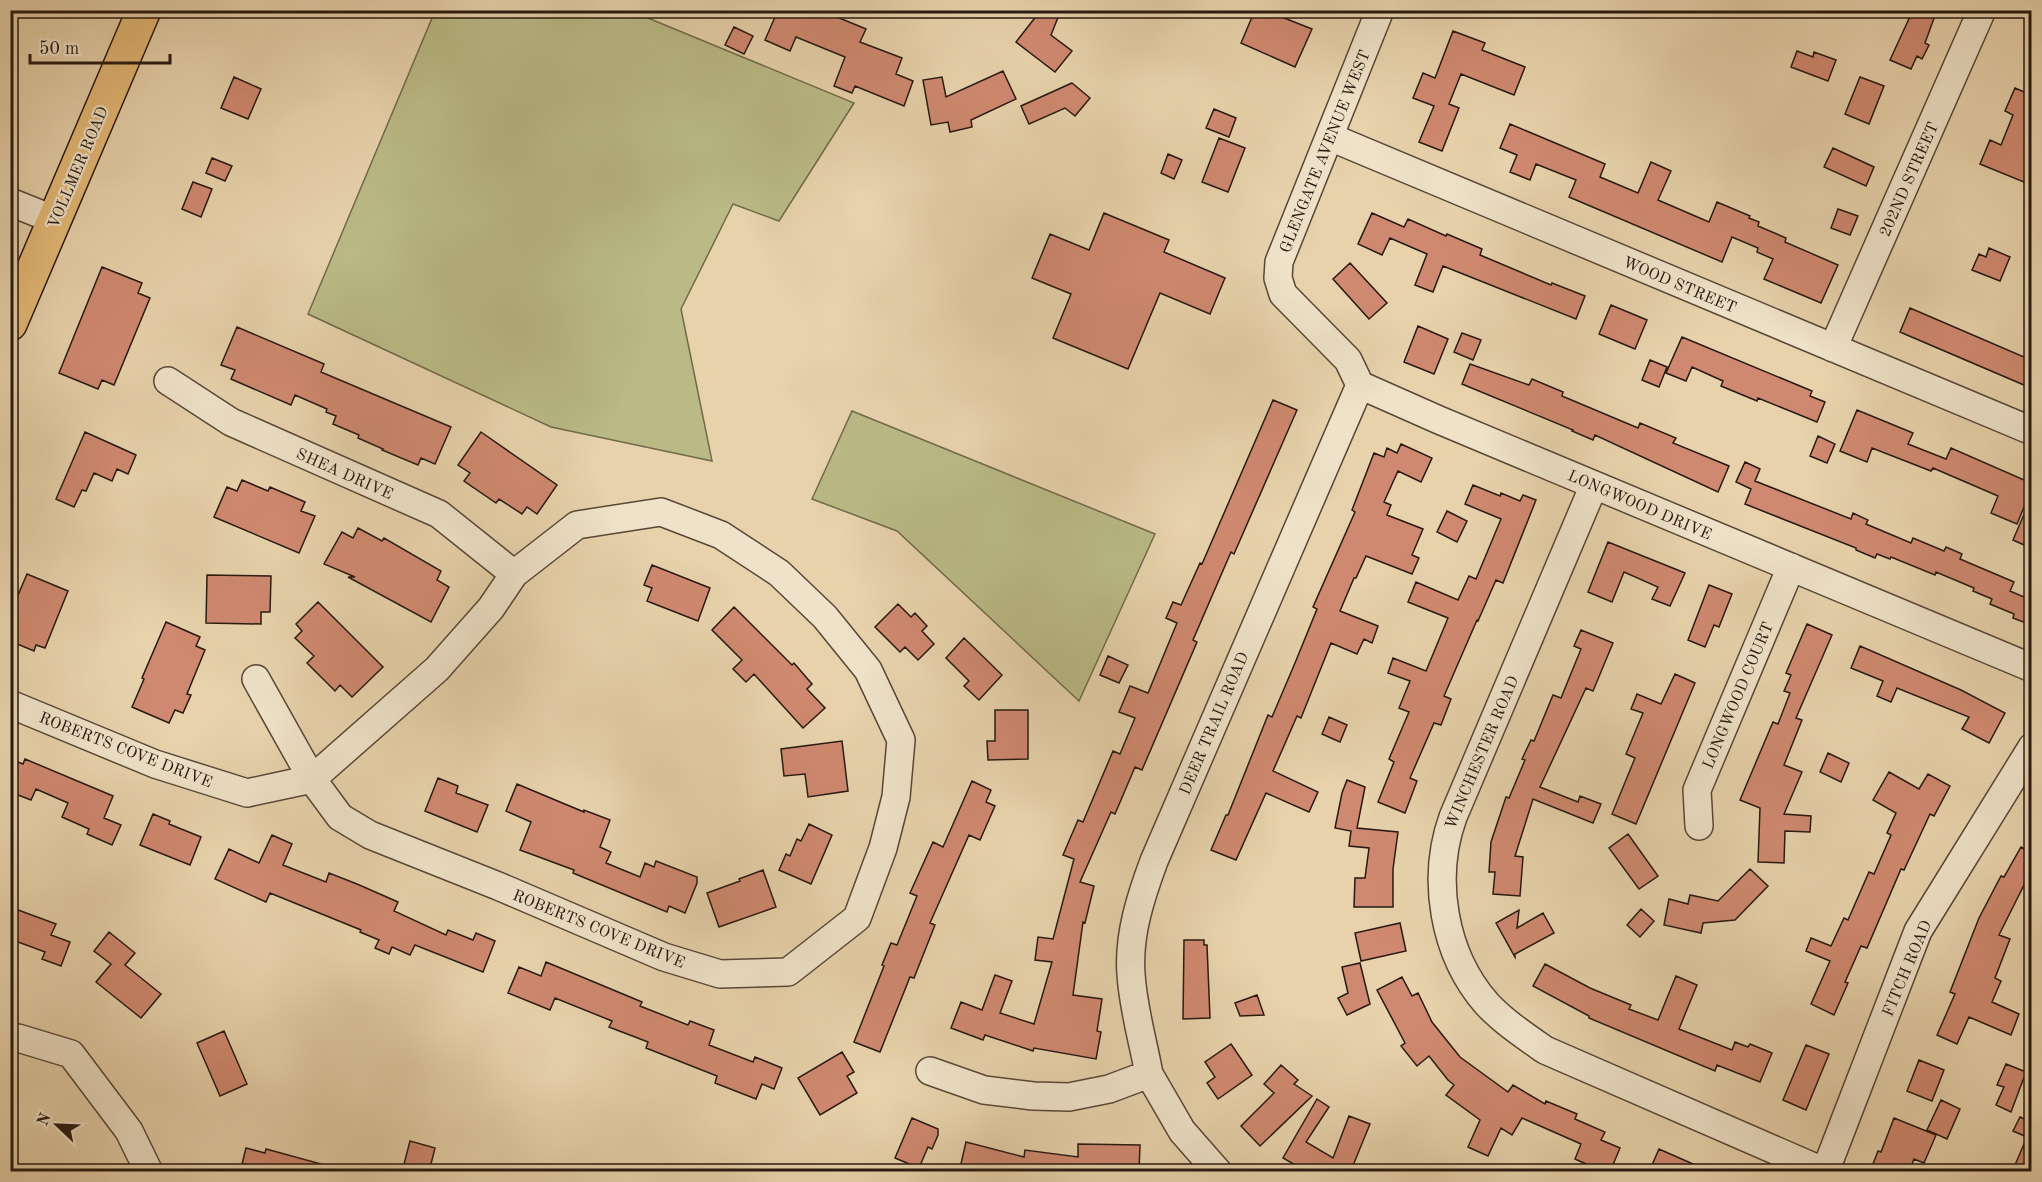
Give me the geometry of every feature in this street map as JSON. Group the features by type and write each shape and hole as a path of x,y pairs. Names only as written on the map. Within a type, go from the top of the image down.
{"main road":[{"name":"VOLLMER ROAD","path":"10,324 144,10"}],"street":[{"name":"GLENGATE AVENUE WEST","path":"1360,385 1348,360 1282,294 1278,278 1279,262 1380,10"},
{"name":"202ND STREET","path":"1833,348 1982,10"},
{"name":"WOOD STREET","path":"1330,137 2031,431"},
{"path":"10,202 55,220"},
{"name":"SHEA DRIVE","path":"168,381 231,422 439,514 514,574"},
{"name":"LONGWOOD DRIVE","path":"1360,385 2031,668"},
{"name":"DEER TRAIL ROAD","path":"1218,1172 1182,1131 1149,1074 1134,997 1131,972 1132,942 1144,887 1154,861 1360,385"},
{"name":"WINCHESTER ROAD","path":"1594,485 1447,835 1442,869 1442,895 1447,923 1455,948 1464,969 1488,1004 1514,1028 1545,1050 1826,1172"},
{"name":"ROBERTS COVE DRIVE","path":"10,704 155,764 247,793 312,779 437,669 492,608 514,574 577,525 661,512 721,535 779,573 825,617 868,670 901,740 896,797 883,848 857,918 788,972 720,974 664,957 498,886 370,835 340,817 312,779"},
{"name":"LONGWOOD COURT","path":"1699,826 1697,790 1791,567"},
{"path":"256,679 312,779"},
{"name":"FITCH ROAD","path":"1826,1172 1918,931 2031,747"},
{"path":"10,1040 18,1038 71,1054 129,1131 149,1172"},
{"path":"930,1071 984,1090 1033,1096 1079,1095 1109,1089 1149,1074"}],"green space":[{"path":"435,11 631,11 854,103 779,221 733,204 681,309 712,461 551,427 308,314"},
{"path":"852,411 1155,534 1079,701 897,531 812,499"}],"building":[{"path":"778,10 820,10 866,29 860,42 902,58 896,74 913,81 904,106 855,86 852,93 834,86 845,57 796,37 790,51 765,40"},
{"path":"1041,10 1061,10 1051,35 1072,51 1055,72 1016,42"},
{"path":"1255,10 1264,10 1312,29 1295,67 1241,43"},
{"path":"1913,10 1937,10 1925,43 1929,45 1922,59 1917,56 1911,69 1890,60"},
{"path":"734,27 753,36 744,54 725,45"},
{"path":"1453,31 1485,43 1482,50 1525,67 1514,95 1461,74 1449,104 1459,108 1442,151 1419,142 1434,106 1413,98 1423,73 1435,78"},
{"path":"1797,51 1813,57 1814,52 1836,60 1828,81 1791,67"},
{"path":"1003,71 1016,99 971,120 972,127 950,132 948,122 931,125 923,80 942,77 946,97"},
{"path":"234,77 261,89 248,119 221,108"},
{"path":"1860,77 1884,86 1869,124 1845,114"},
{"path":"1072,83 1090,98 1075,116 1065,108 1029,124 1021,106"},
{"path":"2015,88 2031,95 2031,185 1980,164 1990,140 2001,145 2013,115 2005,111"},
{"path":"1214,109 1236,118 1229,137 1206,128"},
{"path":"1510,124 1605,164 1600,177 1638,193 1651,162 1671,171 1658,200 1709,222 1717,202 1750,216 1749,218 1759,222 1758,226 1786,238 1785,242 1838,265 1821,303 1764,279 1773,259 1757,252 1758,248 1732,237 1722,262 1569,197 1576,180 1536,164 1530,180 1510,172 1517,155 1500,148"},
{"path":"1219,138 1245,148 1228,192 1202,182"},
{"path":"1833,148 1874,167 1866,186 1824,167"},
{"path":"1168,154 1182,160 1174,179 1161,173"},
{"path":"212,158 232,166 225,181 206,173"},
{"path":"193,182 212,189 201,217 182,209"},
{"path":"1838,209 1858,216 1850,235 1831,228"},
{"path":"1104,213 1169,240 1164,252 1225,278 1210,314 1160,293 1128,369 1053,338 1071,294 1032,278 1050,234 1089,250"},
{"path":"1372,213 1404,227 1408,219 1446,236 1447,234 1482,249 1480,255 1551,285 1552,283 1585,296 1576,319 1443,266 1433,292 1415,285 1427,254 1390,238 1382,255 1358,244"},
{"path":"1989,248 2010,257 2000,281 1972,270 1979,254 1986,257"},
{"path":"1350,263 1387,303 1369,319 1333,279"},
{"path":"102,267 142,283 138,293 150,298 114,385 102,380 98,389 59,373"},
{"path":"1611,305 1647,320 1635,349 1599,334"},
{"path":"1910,308 2031,360 2031,388 1900,332"},
{"path":"1418,326 1448,339 1434,374 1404,362"},
{"path":"237,327 324,364 321,372 451,427 435,464 421,458 418,465 382,450 358,438 359,435 333,424 336,416 326,412 327,409 295,395 291,405 231,379 235,370 221,365"},
{"path":"1462,333 1481,340 1473,360 1454,352"},
{"path":"1682,337 1812,391 1810,396 1825,402 1817,422 1721,386 1723,381 1692,367 1686,381 1666,373"},
{"path":"1650,360 1667,367 1659,387 1642,380"},
{"path":"1470,364 1529,385 1532,379 1563,392 1562,396 1638,428 1640,423 1676,438 1673,443 1729,466 1718,492 1595,435 1593,440 1462,384"},
{"path":"1273,400 1297,410 1234,554 1231,552 1193,640 1197,642 1142,770 1135,767 1115,814 1111,812 1080,882 1094,886 1085,923 1083,922 1073,995 1102,999 1097,1031 1101,1032 1096,1059 1034,1048 1033,1051 985,1035 983,1040 951,1028 961,1002 982,1010 995,975 1012,981 1000,1013 1034,1024 1052,962 1035,960 1038,937 1053,939 1074,859 1063,855 1078,820 1083,822 1113,751 1120,754 1135,718 1119,712 1130,686 1148,693 1177,623 1166,618 1173,602 1181,605 1200,563 1202,564"},
{"path":"1857,410 1913,433 1908,444 1946,459 1951,448 2031,483 2031,490 2017,524 1991,513 1998,496 1933,468 1931,471 1872,448 1867,462 1840,451"},
{"path":"85,432 136,455 128,474 117,469 112,481 94,473 86,491 82,490 74,507 56,499"},
{"path":"481,432 557,485 537,514 527,507 522,514 499,499 496,503 464,481 470,473 458,465"},
{"path":"1818,436 1835,444 1827,463 1810,456"},
{"path":"1401,444 1432,458 1421,482 1398,471 1384,502 1391,505 1387,515 1423,529 1412,555 1419,558 1412,574 1366,556 1354,578 1340,611 1378,626 1372,643 1364,639 1357,654 1331,643 1301,718 1297,716 1273,771 1318,792 1309,812 1266,793 1236,860 1211,850 1228,815 1268,715 1272,717 1295,663 1317,609 1313,607 1355,512 1352,510 1374,453 1384,457 1387,448 1397,453"},
{"path":"1745,462 1760,469 1755,481 1851,519 1853,513 1868,520 1866,524 1911,543 1913,538 1944,551 1946,547 1962,554 1960,559 2014,582 2010,591 2031,600 2031,625 2013,618 2014,614 1990,604 1992,599 1973,591 1974,588 1891,557 1890,559 1877,554 1875,558 1856,548 1745,504 1751,489 1736,482"},
{"path":"242,480 268,491 270,487 305,502 301,511 315,516 299,553 214,517 227,487 237,491"},
{"path":"1473,485 1520,501 1523,495 1536,500 1503,583 1496,580 1444,696 1451,699 1441,725 1434,723 1410,778 1417,781 1405,813 1378,802 1394,762 1389,759 1409,712 1399,708 1410,681 1388,673 1393,658 1426,671 1448,618 1408,602 1416,582 1458,600 1469,576 1476,579 1501,519 1465,504"},
{"path":"2031,498 2031,548 2013,540"},
{"path":"1447,511 1467,521 1457,542 1437,532"},
{"path":"358,528 382,541 384,538 441,571 437,580 449,587 431,622 348,577 355,577 324,564 342,532 353,538"},
{"path":"1608,542 1685,573 1670,606 1652,599 1658,587 1624,572 1612,602 1588,592"},
{"path":"652,565 710,588 698,621 647,601 652,588 644,585"},
{"path":"27,574 68,591 45,648 36,645 34,651 10,641 10,614"},
{"path":"207,575 271,576 270,612 261,612 261,624 206,623"},
{"path":"1709,585 1732,594 1719,627 1714,625 1705,647 1688,640"},
{"path":"318,602 383,667 352,697 340,685 335,691 307,663 314,656 295,638 302,631 296,624"},
{"path":"898,604 911,617 915,613 927,626 922,631 934,644 918,660 905,647 900,652 875,627"},
{"path":"734,607 792,665 794,663 812,684 807,689 825,708 803,728 754,674 746,682 733,669 742,660 712,630"},
{"path":"166,622 200,637 196,646 205,650 187,694 191,695 183,713 175,710 169,723 132,707"},
{"path":"1807,624 1832,635 1796,718 1802,720 1784,765 1802,772 1784,814 1811,816 1810,832 1785,831 1784,863 1758,862 1760,808 1740,800 1773,722 1778,724 1790,693 1784,691 1791,675 1786,673"},
{"path":"1581,630 1613,643 1593,691 1586,688 1540,787 1578,802 1580,796 1601,804 1593,823 1533,799 1515,856 1523,857 1520,896 1493,894 1495,872 1489,872 1491,842 1506,797 1509,798 1525,760 1522,759 1531,740 1534,741 1553,695 1561,698 1581,649 1574,646"},
{"path":"964,638 1002,675 979,700 964,686 969,681 946,658"},
{"path":"1860,646 1961,690 2005,713 1989,743 1962,729 1969,717 1897,688 1891,702 1877,696 1883,681 1851,668"},
{"path":"1108,656 1128,665 1119,683 1100,675"},
{"path":"1675,674 1695,683 1636,824 1612,814 1635,758 1626,754 1643,713 1631,709 1637,694 1661,704"},
{"path":"995,710 1028,710 1028,759 988,760 987,741 995,741"},
{"path":"1329,717 1347,725 1340,742 1322,734"},
{"path":"842,741 848,791 808,797 805,774 784,776 781,749"},
{"path":"1828,753 1849,763 1841,782 1820,772"},
{"path":"10,759 23,764 25,759 113,796 104,818 121,825 112,845 87,834 89,829 62,817 68,803 36,789 31,800 10,792"},
{"path":"1889,772 1919,789 1928,774 1950,786 1934,816 1930,814 1904,870 1901,869 1867,948 1861,946 1834,1015 1811,1004 1830,961 1806,951 1811,938 1831,946 1844,918 1848,920 1869,872 1874,874 1891,835 1887,833 1896,813 1873,800"},
{"path":"438,778 458,786 456,793 488,805 477,832 425,811"},
{"path":"1347,780 1365,787 1357,828 1398,832 1393,869 1393,907 1354,907 1355,878 1365,878 1369,848 1349,846 1351,831 1335,828"},
{"path":"972,781 991,790 986,802 995,806 980,840 969,835 930,923 935,925 914,978 910,977 880,1052 854,1042 891,943 897,945 917,896 910,893 933,842 943,847"},
{"path":"517,784 584,812 584,810 610,820 600,847 611,852 606,863 640,877 645,863 654,867 656,861 697,877 697,883 685,913 669,906 667,912 573,873 574,870 520,850 531,822 506,811"},
{"path":"153,814 170,821 169,824 201,837 190,865 140,845"},
{"path":"809,824 832,835 811,884 779,870 786,854 790,856 797,839 801,841"},
{"path":"1628,834 1658,876 1639,889 1609,848"},
{"path":"272,835 292,844 283,865 326,882 329,873 357,884 398,902 394,911 446,935 448,930 473,940 476,933 495,941 483,972 415,945 410,955 392,947 389,954 375,948 379,940 360,932 361,930 270,893 266,902 215,879 229,849 259,863"},
{"path":"2021,847 2031,853 2031,871 1999,935 2010,939 1995,978 2001,981 1992,1002 2019,1014 2011,1035 1969,1017 1957,1044 1937,1035 1955,994 1950,992 1979,918 2001,876 2004,877"},
{"path":"1750,869 1768,886 1735,920 1703,923 1701,933 1664,925 1669,899 1688,904 1690,895 1718,901"},
{"path":"763,870 776,907 719,927 707,893"},
{"path":"10,907 56,924 51,935 70,942 61,966 42,959 45,952 10,939"},
{"path":"1641,909 1654,921 1640,937 1627,925"},
{"path":"1519,910 1517,928 1543,913 1554,933 1515,954 1515,957 1496,923"},
{"path":"1400,923 1406,951 1361,961 1355,933"},
{"path":"109,932 135,953 125,965 161,994 141,1018 96,982 111,964 94,951"},
{"path":"1184,940 1204,940 1204,945 1207,945 1210,1018 1183,1019"},
{"path":"546,962 642,1002 640,1006 688,1025 690,1021 714,1030 709,1045 753,1062 755,1057 782,1068 774,1089 762,1084 756,1099 715,1083 717,1076 646,1048 648,1042 609,1027 612,1021 555,998 550,1010 508,993 519,967 541,976"},
{"path":"1360,963 1370,1004 1347,1015 1338,998 1348,993 1342,967"},
{"path":"1545,964 1590,988 1631,1005 1629,1009 1658,1020 1676,976 1697,985 1679,1029 1732,1050 1735,1042 1748,1047 1750,1044 1772,1053 1760,1082 1717,1065 1715,1071 1589,1018 1533,986"},
{"path":"1402,977 1412,996 1418,993 1432,1022 1460,1057 1508,1092 1513,1085 1545,1104 1546,1101 1577,1114 1575,1119 1605,1132 1601,1140 1620,1148 1610,1172 1604,1172 1575,1159 1581,1144 1522,1118 1512,1135 1501,1128 1488,1156 1468,1147 1480,1120 1446,1095 1454,1085 1429,1056 1417,1066 1401,1046 1405,1043 1377,990"},
{"path":"1257,995 1264,1015 1240,1016 1235,1003"},
{"path":"224,1031 247,1084 220,1096 197,1043"},
{"path":"1231,1044 1252,1075 1218,1099 1207,1083 1215,1077 1205,1062"},
{"path":"1806,1045 1829,1054 1806,1110 1783,1100"},
{"path":"842,1052 854,1072 847,1076 857,1093 820,1115 798,1078"},
{"path":"1919,1060 1944,1070 1932,1101 1907,1091"},
{"path":"2006,1064 2026,1072 2011,1112 1996,1105 2004,1087 1997,1085"},
{"path":"1281,1065 1298,1080 1294,1084 1312,1096 1260,1146 1241,1126 1274,1093 1264,1084"},
{"path":"1317,1099 1329,1107 1306,1142 1333,1158 1349,1116 1370,1124 1352,1168 1357,1172 1307,1172 1283,1158"},
{"path":"1941,1100 1960,1109 1947,1139 1927,1130"},
{"path":"2020,1117 2031,1122 2031,1172 2012,1172 2027,1137 2013,1131"},
{"path":"912,1118 938,1129 932,1149 928,1147 919,1168 895,1158"},
{"path":"1894,1118 1936,1135 1924,1163 1914,1159 1909,1172 1870,1172 1878,1151 1881,1152"},
{"path":"410,1141 435,1148 429,1172 402,1172"},
{"path":"966,1142 1024,1157 1025,1150 1078,1157 1078,1144 1140,1145 1139,1171 1061,1169 1060,1172 973,1172 960,1168"},
{"path":"246,1148 265,1153 266,1149 332,1167 331,1172 244,1172 246,1164 242,1164"},
{"path":"1659,1149 1711,1172 1649,1172"}]}
